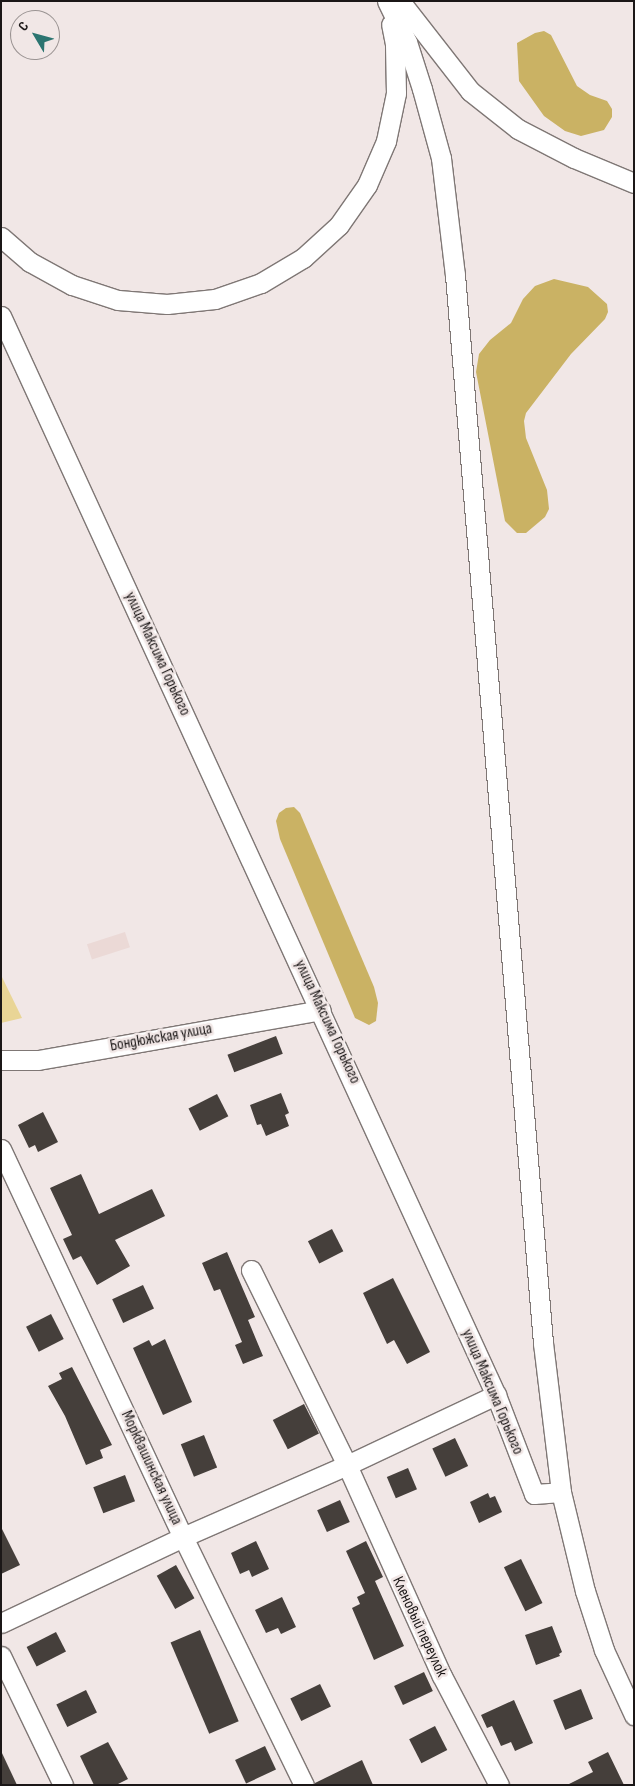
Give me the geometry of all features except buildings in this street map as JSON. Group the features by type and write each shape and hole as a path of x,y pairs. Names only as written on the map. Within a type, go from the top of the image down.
{"street":[{"path":"1,237 30,262 72,286 118,300 167,304 215,299 261,283 303,258 344,217 367,186 386,141 396,93 395,44 386,1"},
{"path":"386,1 407,42 441,158 455,275 542,1333 561,1492 585,1591 604,1650 634,1715"},
{"path":"400,1 470,92 518,129 574,158 634,183"},
{"name":"улица Максима Горького","path":"1,316 496,1395 534,1494 561,1492"},
{"name":"Бондюжская улица","path":"1,1060 38,1060 321,1010"},
{"name":"Морквашинская улица","path":"1,1149 183,1537 304,1785"},
{"name":"Кленовый переулок","path":"251,1270 348,1464 442,1676 499,1785"},
{"path":"1,1624 183,1537 348,1464 496,1395"},
{"path":"1,1656 63,1785"}],"shaded area":[{"path":"544,31 551,35 577,86 590,95 607,101 612,109 612,117 604,130 581,136 565,131 544,116 519,81 517,43 535,33"},
{"path":"554,279 588,287 607,304 608,312 605,319 571,354 526,413 524,421 526,438 547,490 549,509 545,517 526,533 517,533 505,521 476,372 479,354 490,340 511,323 523,299 535,286"},
{"path":"294,807 300,813 374,987 378,1003 376,1021 369,1025 355,1018 280,839 276,821 279,813 286,808"},
{"path":"125,932 130,947 92,960 87,944"},
{"path":"1,975 22,1018 1,1023"}]}
